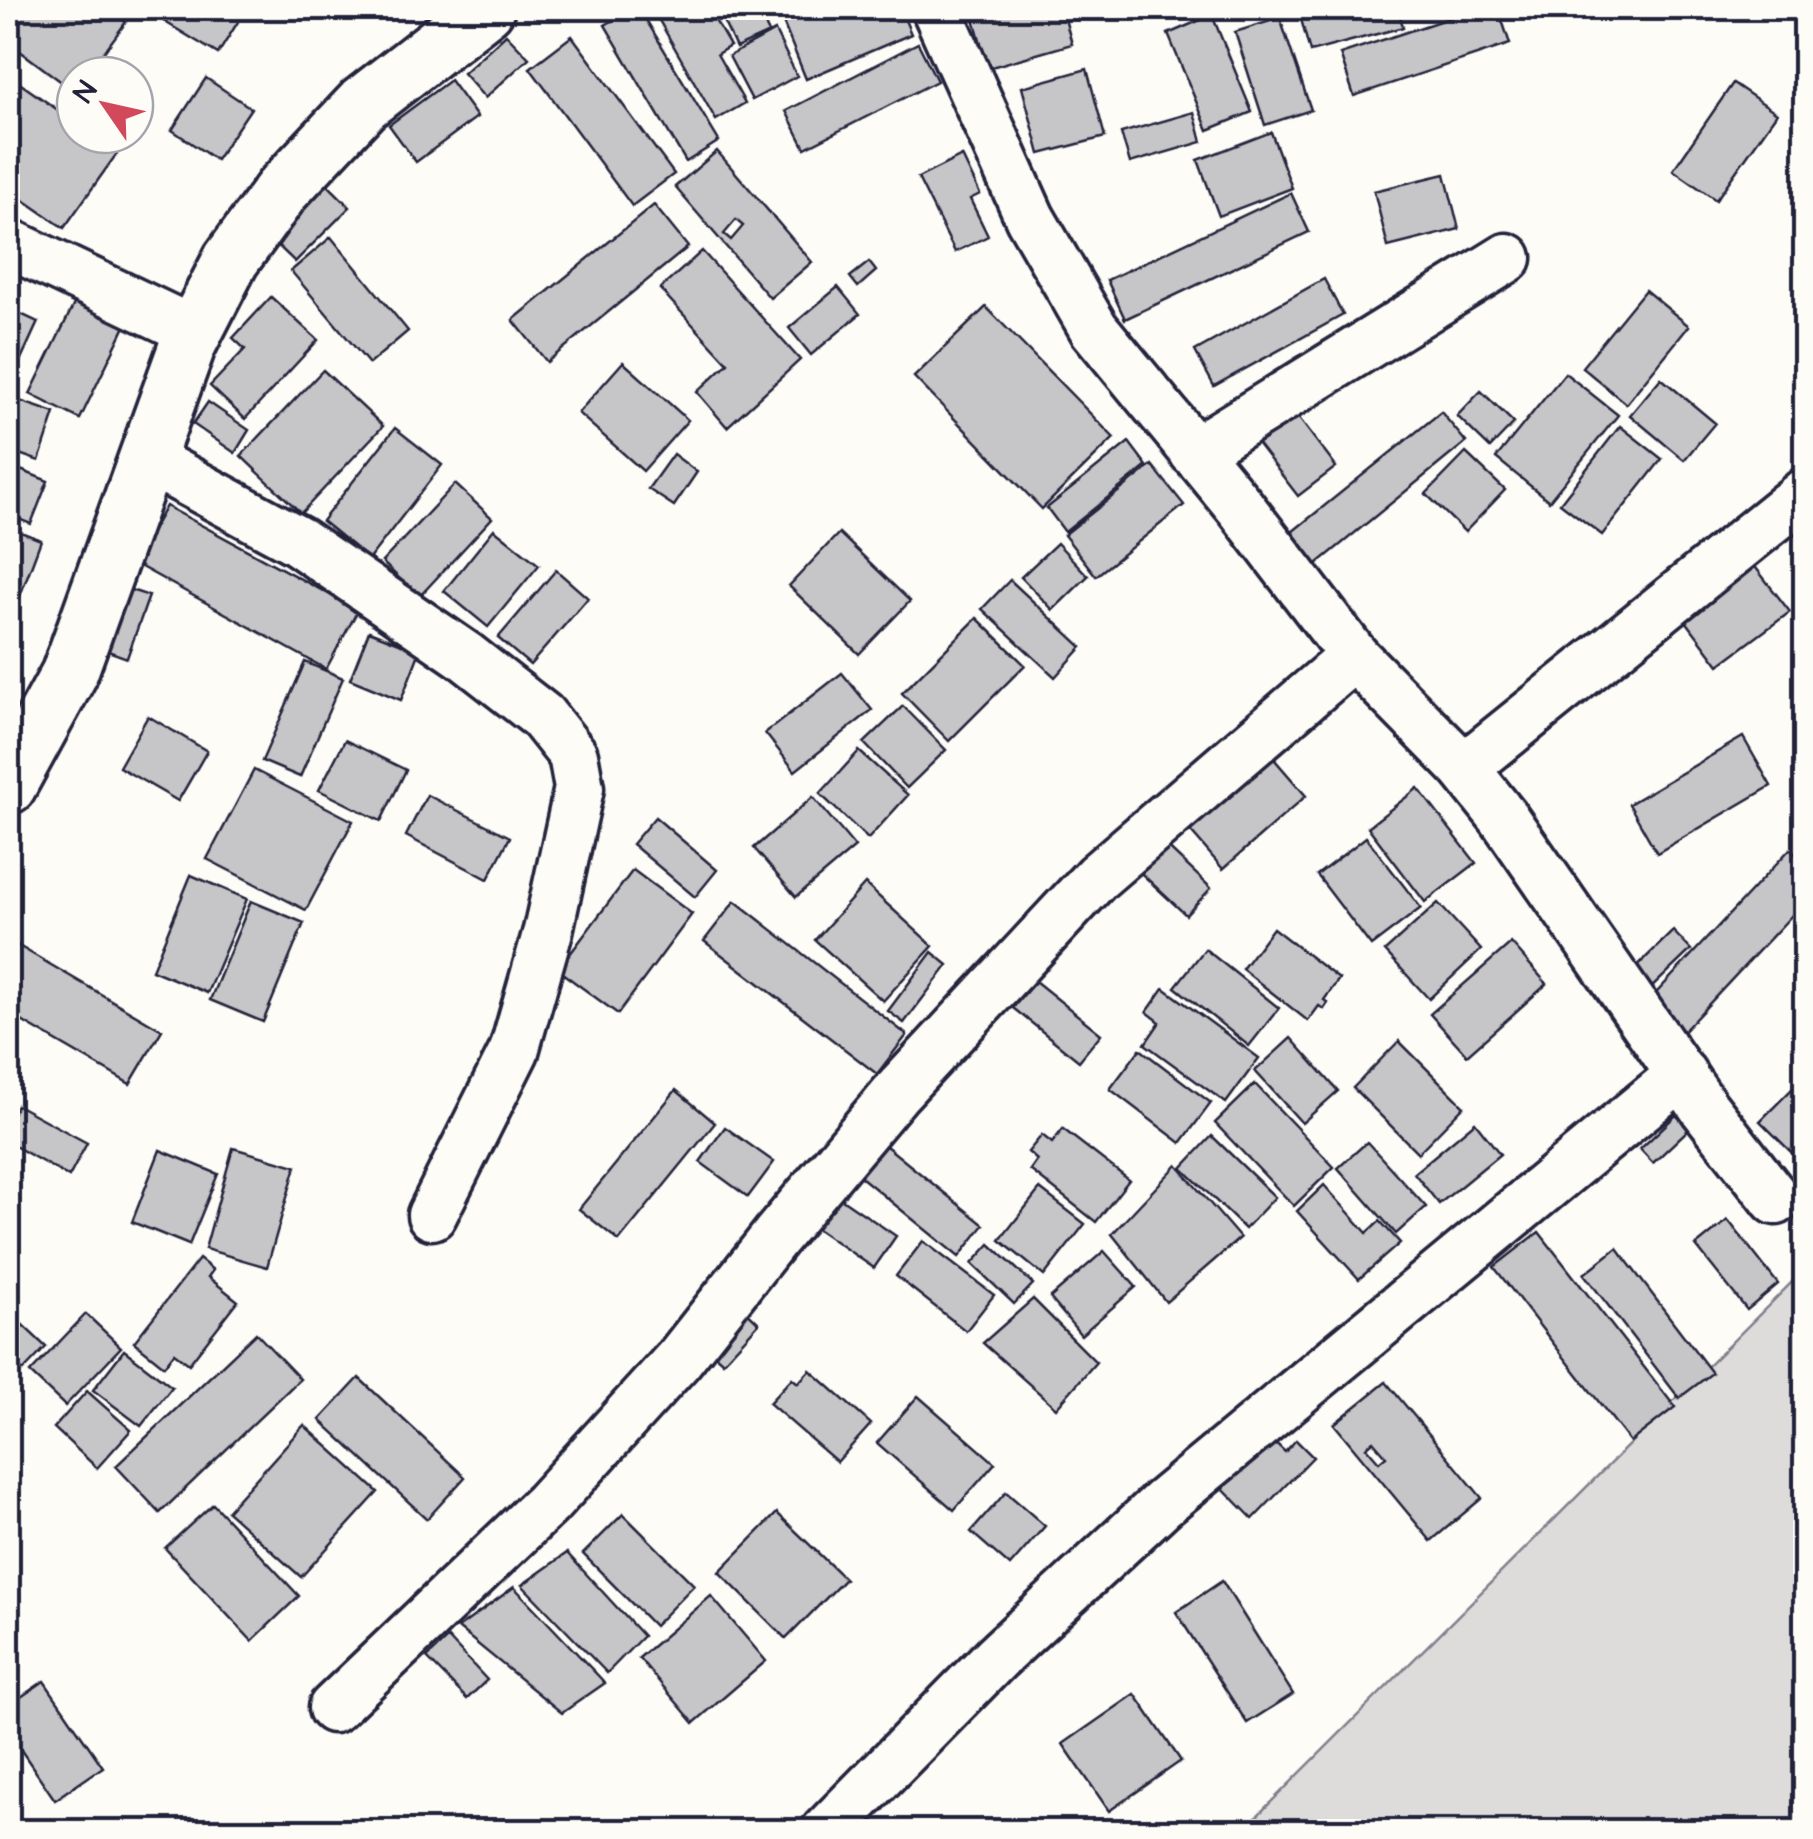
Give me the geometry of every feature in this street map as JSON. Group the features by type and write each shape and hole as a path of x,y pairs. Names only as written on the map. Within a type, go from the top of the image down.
{"street":[{"path":"8,786 69,674 195,332 231,260 282,190 363,104 486,8"},
{"path":"936,8 1030,218 1094,329 1354,656 1464,768 1503,817 1682,1074 1776,1200"},
{"path":"8,243 195,332"},
{"path":"1194,452 1507,258"},
{"path":"148,460 298,541 464,655 542,716 573,755 579,788 548,931 514,1050 432,1215"},
{"path":"1464,768 1806,492"},
{"path":"333,1708 546,1504 666,1374 895,1094 1097,876 1354,656"},
{"path":"825,1832 997,1657 1162,1504 1682,1074"}],"shaded area":[{"path":"1805,1269 1805,1831 1241,1832"}],"building":[{"path":"8,8 107,8 126,22 102,55 55,55 55,77 8,42"},
{"path":"142,8 243,8 246,9 218,54"},
{"path":"639,8 719,141 686,162 605,25"},
{"path":"652,8 708,8 730,46 717,54 745,103 716,120"},
{"path":"717,8 757,8 769,33 736,48"},
{"path":"811,8 900,8 911,34 806,79 782,20"},
{"path":"971,8 1062,8 1072,44 988,68"},
{"path":"1298,8 1398,8 1403,27 1310,52"},
{"path":"1479,8 1498,8 1510,44 1354,96 1340,54"},
{"path":"1212,15 1252,112 1208,130 1168,34"},
{"path":"1280,18 1311,110 1265,125 1235,32"},
{"path":"775,31 797,76 752,100 729,56"},
{"path":"506,34 529,58 485,98 463,73"},
{"path":"572,36 674,174 632,206 530,68"},
{"path":"918,43 937,81 805,148 786,111"},
{"path":"1087,69 1105,137 1040,154 1022,87"},
{"path":"8,75 55,108 55,155 116,155 64,228 8,189"},
{"path":"206,78 251,108 216,160 172,130"},
{"path":"450,80 477,117 416,162 389,125"},
{"path":"1733,83 1777,113 1716,200 1673,170"},
{"path":"1194,112 1202,142 1130,163 1121,133"},
{"path":"1271,132 1292,188 1219,216 1198,160"},
{"path":"717,151 812,262 770,298 675,187","holes":["736,220 743,226 731,240 724,234"]},
{"path":"962,156 980,194 970,199 988,236 955,252 918,178"},
{"path":"1445,174 1459,229 1388,247 1374,191"},
{"path":"324,181 350,207 295,262 268,236"},
{"path":"1291,193 1309,232 1125,319 1107,280"},
{"path":"654,205 688,247 547,362 513,320"},
{"path":"331,237 408,331 369,364 291,271"},
{"path":"702,251 800,360 727,427 697,392 728,363 660,289"},
{"path":"869,262 876,271 858,287 850,277"},
{"path":"1324,279 1343,315 1214,386 1195,351"},
{"path":"838,287 860,314 811,355 789,328"},
{"path":"1645,290 1689,326 1626,404 1582,367"},
{"path":"271,297 318,340 245,419 210,386 245,349 233,338"},
{"path":"77,298 127,322 80,419 30,394"},
{"path":"986,307 1114,438 1042,509 914,377"},
{"path":"8,308 38,322 10,383 8,381"},
{"path":"623,362 688,420 643,471 578,413"},
{"path":"323,370 383,426 301,513 241,456"},
{"path":"1565,373 1618,415 1549,501 1496,458"},
{"path":"1661,378 1715,423 1684,460 1630,415"},
{"path":"1481,391 1514,423 1490,448 1457,416"},
{"path":"8,397 55,413 39,461 8,450"},
{"path":"208,402 249,430 235,453 193,424"},
{"path":"1292,409 1336,467 1298,496 1254,439"},
{"path":"1441,412 1466,442 1312,568 1287,536"},
{"path":"1620,426 1662,459 1602,535 1560,503"},
{"path":"395,428 442,465 369,559 322,521"},
{"path":"1129,442 1147,466 1065,532 1047,508"},
{"path":"1466,453 1505,490 1465,532 1426,494"},
{"path":"673,454 697,472 674,506 648,489"},
{"path":"8,465 48,481 31,524 8,515"},
{"path":"1152,465 1184,505 1096,576 1064,535"},
{"path":"455,484 492,518 419,597 382,562"},
{"path":"166,506 358,610 326,669 134,563"},
{"path":"8,527 41,540 14,612 8,609"},
{"path":"494,529 539,565 488,627 444,591"},
{"path":"839,533 910,601 859,654 789,586"},
{"path":"1057,543 1088,576 1053,610 1021,577"},
{"path":"1753,564 1790,612 1719,665 1683,617"},
{"path":"556,570 588,598 530,665 498,638"},
{"path":"1010,580 1082,647 1055,677 982,609"},
{"path":"119,586 149,596 127,658 97,647"},
{"path":"977,618 1025,665 949,741 902,693"},
{"path":"369,631 420,651 401,700 350,679"},
{"path":"305,662 343,678 300,777 262,761"},
{"path":"842,673 872,710 795,771 765,733"},
{"path":"903,706 946,750 907,788 864,743"},
{"path":"148,716 207,751 178,801 119,767"},
{"path":"1743,737 1771,786 1657,853 1629,804"},
{"path":"345,740 406,770 381,821 319,790"},
{"path":"1262,745 1306,796 1223,869 1179,818"},
{"path":"859,751 908,795 868,839 820,794"},
{"path":"254,770 353,821 306,910 207,859"},
{"path":"1418,788 1476,863 1425,902 1368,827"},
{"path":"427,795 510,837 488,879 406,836"},
{"path":"813,797 855,847 796,897 754,848"},
{"path":"655,817 717,870 695,897 632,844"},
{"path":"1157,837 1211,888 1186,915 1131,864"},
{"path":"1366,837 1421,908 1371,946 1317,875"},
{"path":"1790,849 1806,864 1806,900 1680,1035 1647,1003"},
{"path":"633,870 692,914 618,1014 558,970"},
{"path":"191,875 247,899 207,993 152,970"},
{"path":"865,884 933,946 883,1001 815,940"},
{"path":"251,901 304,923 263,1022 210,1000"},
{"path":"735,901 907,1035 877,1074 704,941"},
{"path":"1438,903 1481,950 1429,999 1385,951"},
{"path":"1273,928 1339,979 1324,1000 1328,1003 1324,1009 1319,1006 1308,1021 1242,969"},
{"path":"1673,931 1691,950 1644,995 1626,977"},
{"path":"1511,943 1547,984 1467,1055 1430,1014"},
{"path":"17,945 162,1030 130,1084 8,1013 8,961"},
{"path":"1205,949 1279,1008 1249,1046 1175,987"},
{"path":"932,952 948,965 904,1023 888,1011"},
{"path":"1035,981 1101,1034 1079,1061 1013,1008"},
{"path":"1164,988 1259,1058 1226,1103 1145,1044 1160,1022 1147,1012"},
{"path":"1291,1038 1338,1091 1302,1123 1255,1071"},
{"path":"1399,1041 1464,1106 1418,1153 1353,1088"},
{"path":"1140,1049 1211,1103 1181,1143 1110,1089"},
{"path":"1806,1075 1806,1154 1799,1160 1760,1121"},
{"path":"1255,1084 1334,1167 1294,1206 1215,1123"},
{"path":"676,1090 715,1123 619,1241 579,1209"},
{"path":"17,1105 87,1143 69,1177 8,1142 8,1122"},
{"path":"1676,1115 1689,1129 1653,1163 1640,1149"},
{"path":"1475,1122 1500,1154 1439,1204 1414,1173"},
{"path":"725,1127 774,1162 748,1197 700,1162"},
{"path":"1063,1129 1129,1180 1096,1222 1030,1170 1037,1160 1028,1152 1042,1135 1052,1143"},
{"path":"870,1133 984,1225 959,1257 845,1164"},
{"path":"1212,1136 1275,1197 1245,1229 1182,1168"},
{"path":"1367,1142 1426,1207 1396,1234 1338,1168"},
{"path":"233,1148 296,1166 267,1267 205,1249"},
{"path":"160,1150 218,1174 189,1245 132,1222"},
{"path":"1177,1165 1240,1238 1166,1302 1112,1234"},
{"path":"1324,1185 1367,1233 1380,1221 1400,1243 1359,1279 1297,1211"},
{"path":"1040,1189 1085,1224 1044,1276 1000,1240"},
{"path":"836,1195 896,1236 874,1268 814,1227"},
{"path":"1728,1220 1778,1284 1747,1310 1696,1246"},
{"path":"1539,1232 1675,1407 1630,1442 1494,1267"},
{"path":"923,1241 994,1295 966,1331 896,1276"},
{"path":"990,1244 1033,1284 1014,1304 972,1264"},
{"path":"1617,1248 1712,1373 1679,1398 1584,1274"},
{"path":"1104,1251 1136,1287 1081,1335 1050,1298"},
{"path":"199,1259 213,1270 208,1277 238,1301 189,1364 174,1353 164,1366 134,1342"},
{"path":"1033,1299 1096,1362 1056,1408 983,1343"},
{"path":"740,1305 759,1323 723,1362 704,1345"},
{"path":"8,1311 46,1347 23,1371 8,1357"},
{"path":"86,1314 121,1347 65,1406 30,1373"},
{"path":"256,1333 300,1379 160,1513 116,1466"},
{"path":"124,1350 172,1387 141,1426 93,1390"},
{"path":"810,1370 871,1424 837,1462 769,1403 792,1378 798,1383"},
{"path":"359,1378 465,1477 427,1519 320,1420"},
{"path":"1386,1382 1482,1498 1431,1541 1334,1424","holes":["1373,1441 1386,1456 1379,1462 1366,1447"]},
{"path":"87,1391 131,1430 97,1468 54,1428"},
{"path":"918,1396 995,1463 954,1510 877,1443"},
{"path":"304,1425 378,1492 301,1577 227,1511"},
{"path":"1265,1433 1285,1452 1296,1440 1313,1457 1253,1519 1217,1482"},
{"path":"1006,1492 1045,1526 1010,1566 971,1532"},
{"path":"213,1504 299,1596 252,1641 165,1548"},
{"path":"777,1513 845,1579 786,1639 719,1572"},
{"path":"623,1514 694,1585 654,1626 583,1554"},
{"path":"567,1553 643,1636 607,1673 522,1585"},
{"path":"1222,1581 1293,1694 1247,1723 1176,1612"},
{"path":"514,1587 605,1683 562,1713 458,1628"},
{"path":"711,1596 766,1661 694,1723 639,1658"},
{"path":"448,1638 487,1680 467,1699 427,1658"},
{"path":"44,1681 103,1767 55,1800 8,1731 8,1706"},
{"path":"1135,1694 1181,1761 1109,1811 1063,1744"},
{"path":"214,1817 225,1832 195,1832"},
{"path":"303,1819 312,1832 286,1832"}]}
